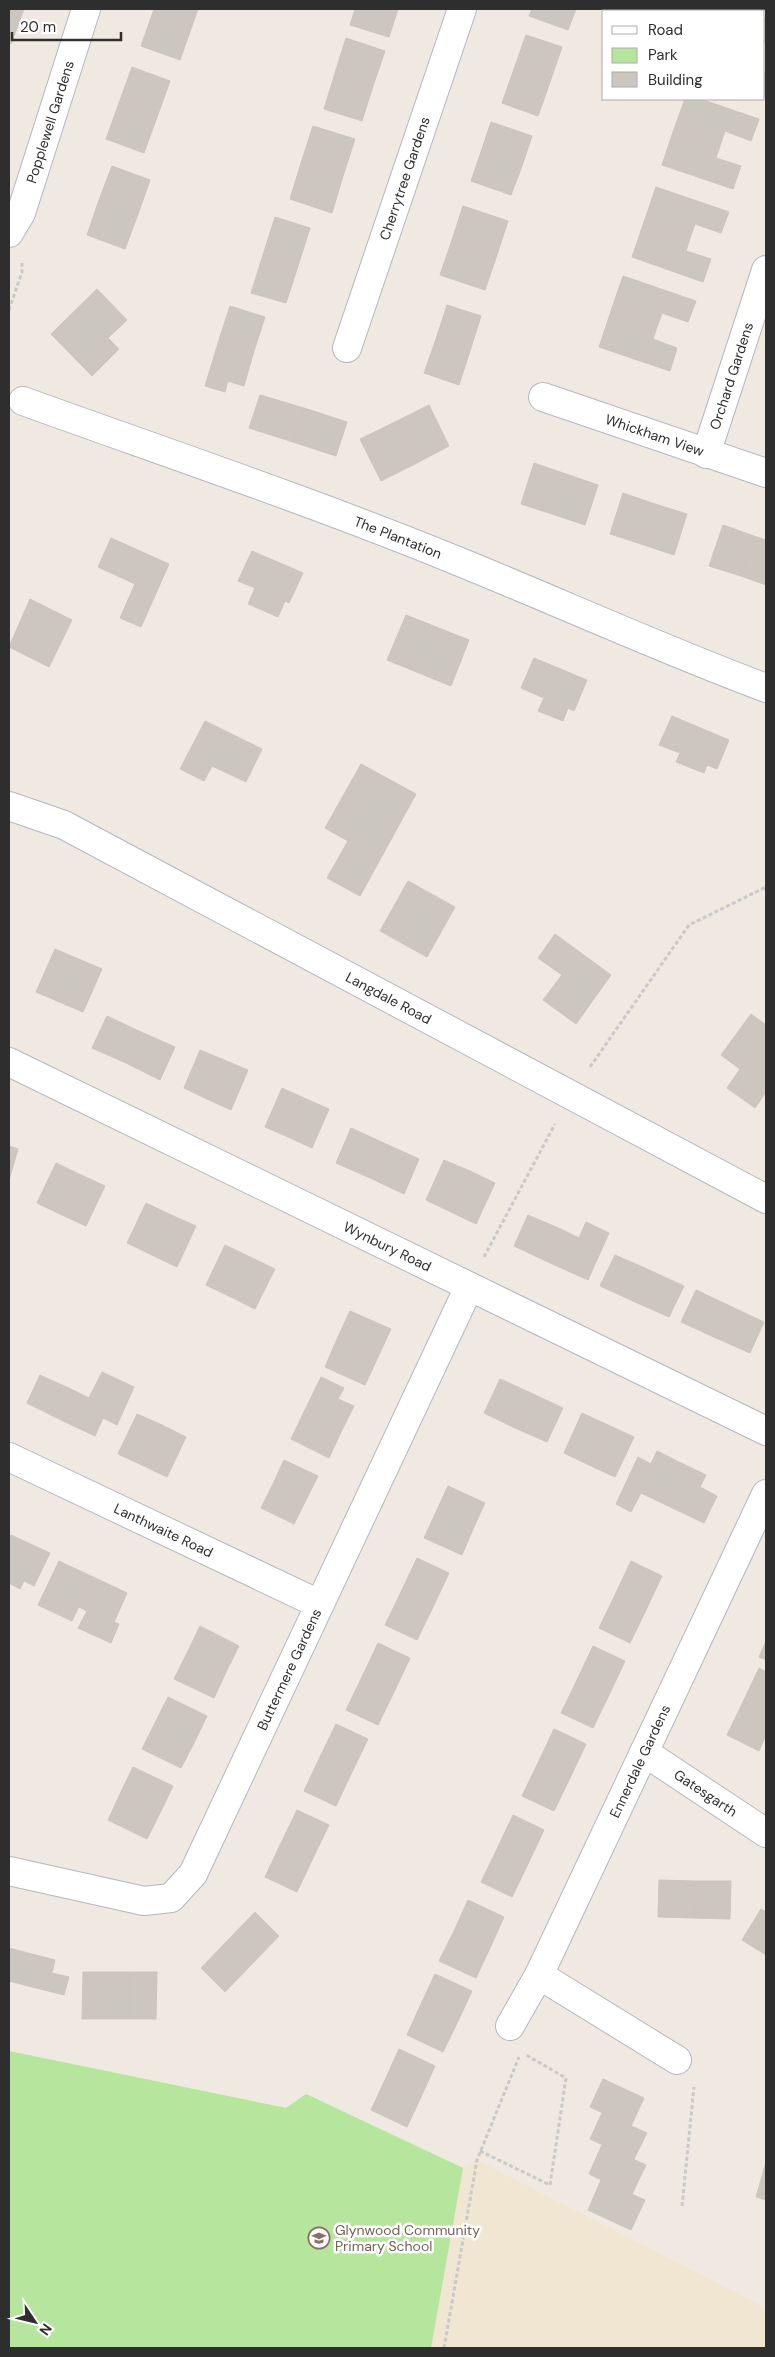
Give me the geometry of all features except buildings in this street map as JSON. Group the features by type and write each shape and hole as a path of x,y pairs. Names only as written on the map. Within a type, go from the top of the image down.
{"street":[{"name":"Popplewell Gardens","path":"9,234 21,214 86,9"},
{"name":"Cherrytree Gardens","path":"347,348 462,9"},
{"name":"Orchard Gardens","path":"706,454 766,270"},
{"name":"Whickham View","path":"543,397 766,473"},
{"name":"The Plantation","path":"23,401 180,457 454,560 684,657 766,688"},
{"name":"Langdale Road","path":"9,806 64,824 766,1199"},
{"name":"Wynbury Road","path":"9,1062 766,1431"},
{"name":"Buttermere Gardens","path":"9,1871 144,1902 171,1898 193,1874 469,1287"},
{"name":"Lanthwaite Road","path":"9,1457 319,1604"},
{"name":"Ennerdale Gardens","path":"510,2026 539,1975 766,1494"},
{"name":"Gatesgarth","path":"644,1752 766,1833"},
{"path":"539,1975 677,2060"}],"path":[{"path":"9,310 22,272"},
{"path":"469,1287 570,1095 689,925 766,887"},
{"path":"444,2348 476,2160 521,2052 566,2078 550,2185 480,2151"},
{"path":"677,2060 696,2069 682,2206"}],"shaded area":[{"name":"Glynwood Community Primary School","path":"9,2051 286,2108 306,2094 463,2168 477,2160 766,2308 766,2348 9,2348"}],"green space":[{"name":"Glynwood Community Primary School","path":"9,2051 286,2108 306,2094 463,2168 431,2348 9,2348"}],"place":[{"name":"Glynwood Community Primary School","path":"319,2238"}]}
